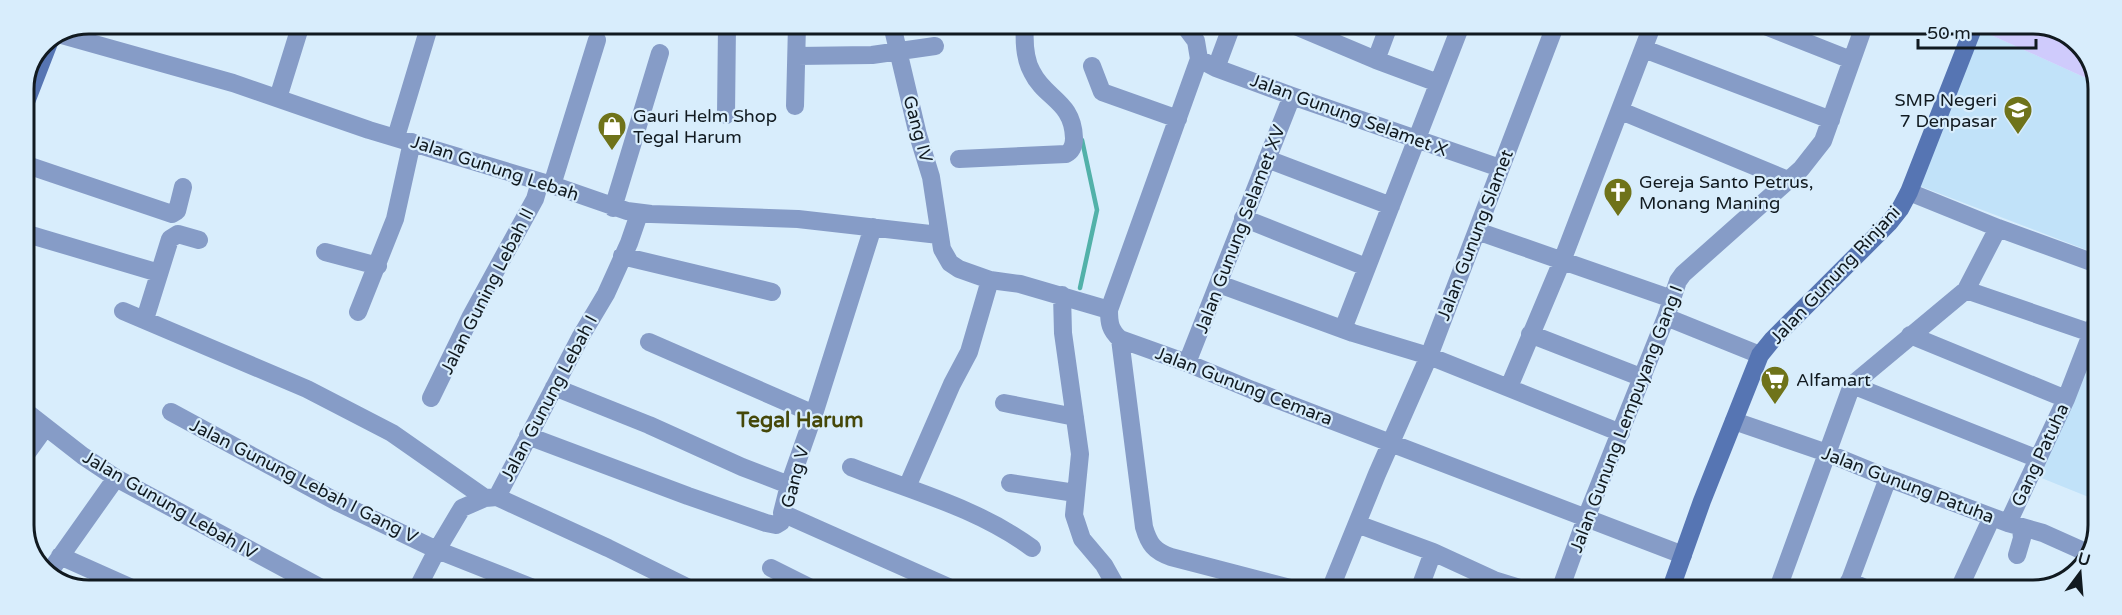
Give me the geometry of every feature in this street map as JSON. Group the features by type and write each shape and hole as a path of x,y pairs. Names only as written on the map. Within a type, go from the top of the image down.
{"street":[{"path":"278,98 298,34"},
{"path":"358,312 395,219 404,140 428,34"},
{"path":"726,115 727,34"},
{"path":"795,106 797,34"},
{"name":"Gang IV","path":"894,34 918,135 931,177 942,249 950,263 959,269 990,280 1020,284 1109,310"},
{"path":"959,159 1070,152 1073,128 1068,111 1038,82 1031,71 1025,34"},
{"path":"1191,34 1196,41 1199,60 1109,310 1109,323 1120,339 1144,527 1148,541 1153,549 1171,557 1260,580"},
{"path":"1216,68 1229,34"},
{"path":"1327,34 1376,60 1438,83"},
{"path":"1376,60 1386,34"},
{"path":"1343,329 1458,34"},
{"name":"Jalan Gunung Slamet","path":"1334,580 1429,356 1552,34"},
{"path":"1509,387 1562,261 1649,34"},
{"path":"1785,34 1851,60"},
{"name":"Jalan Gunung Lempuyang Gang I","path":"1564,580 1586,518 1643,378 1678,281 1814,155 1823,141 1861,34"},
{"name":"Jalan Gunung Rinjani","path":"1674,580 1760,355 1785,327 1890,223 1900,209 1909,192 1971,34"},
{"name":"Jalan Gunung Lebah","path":"72,38 233,83 369,130 546,184 613,208 639,214 798,219 939,235"},
{"name":"Jalan Guning Lebah II","path":"432,398 471,316 535,199 546,184 597,40"},
{"path":"796,56 872,55 935,46"},
{"path":"1644,49 1831,120"},
{"path":"613,208 660,53"},
{"name":"Jalan Gunung Selamet X","path":"1199,60 1292,96 1500,168"},
{"path":"1092,66 1102,92 1178,119"},
{"name":"Jalan Gunung Selamet XV","path":"1187,363 1292,96"},
{"path":"1621,111 1788,180"},
{"path":"1267,159 1391,206"},
{"path":"34,167 172,214 177,211 183,187"},
{"path":"1909,192 2087,261"},
{"name":"Jalan Gunung Lebah I","path":"422,580 462,508 491,498 528,436 606,294 639,214"},
{"path":"1243,218 1366,267"},
{"name":"Gang V","path":"873,227 782,511 783,515 932,580"},
{"path":"1781,580 1852,385 1966,290 1998,228"},
{"path":"1477,231 1672,300"},
{"path":"145,319 168,246 174,236 178,234 199,240"},
{"path":"34,235 159,273"},
{"path":"325,252 378,266"},
{"path":"622,256 772,292"},
{"path":"907,487 952,384 969,352 990,280"},
{"path":"1219,284 1343,329 1429,356 1621,433"},
{"path":"1966,290 2001,304 2088,327"},
{"path":"1071,298 1063,333 1080,454 1074,515 1082,539 1112,580"},
{"path":"123,311 283,378 392,433 491,498 597,543 673,580"},
{"path":"1666,317 1760,355"},
{"path":"1530,334 1643,378"},
{"path":"1911,335 2066,399"},
{"name":"Jalan Gunung Cemara","path":"1120,339 1683,555"},
{"path":"649,342 814,414"},
{"name":"Gang Patuha","path":"1966,580 2007,523 2066,399 2088,347"},
{"path":"1852,385 2038,459"},
{"path":"554,387 789,485"},
{"path":"1004,403 1075,417"},
{"name":"Jalan Gunung Lebah I Gang V","path":"171,412 339,503 437,550 513,580"},
{"name":"Jalan Gunung Lebah IV","path":"35,419 116,478 286,580"},
{"name":"Jalan Gunung Patuha","path":"1734,421 1827,453 2007,523 2043,533 2065,543"},
{"path":"35,442 45,428"},
{"path":"528,436 765,523 776,525 781,522 783,515"},
{"path":"851,467 907,487 996,524 1032,548"},
{"path":"53,567 116,478"},
{"path":"1849,580 1888,478"},
{"path":"1010,483 1075,494"},
{"path":"2007,523 2022,538 2017,555"},
{"path":"1357,524 1433,552 1484,580"},
{"path":"1423,580 1433,552"},
{"path":"60,556 114,580"},
{"path":"771,568 795,580"}],"shaded area":[{"name":"SMP Negeri 7 Denpasar","path":"1981,34 1989,34 2086,78 2087,250 1917,185"},
{"path":"1989,34 2033,34 2057,40 2072,50 2086,78"},
{"path":"2082,364 2088,366 2088,497 2034,475"}],"waterway":[{"path":"1080,288 1097,210 1082,140"}],"place":[{"name":"SMP Negeri 7 Denpasar","path":"2018,136"},
{"name":"Gauri Helm Shop Tegal Harum","path":"612,152"},
{"name":"Gereja Santo Petrus, Monang Maning","path":"1618,218"},
{"name":"Alfamart","path":"1775,406"}],"district":[{"name":"Tegal Harum","path":"800,420"}]}
